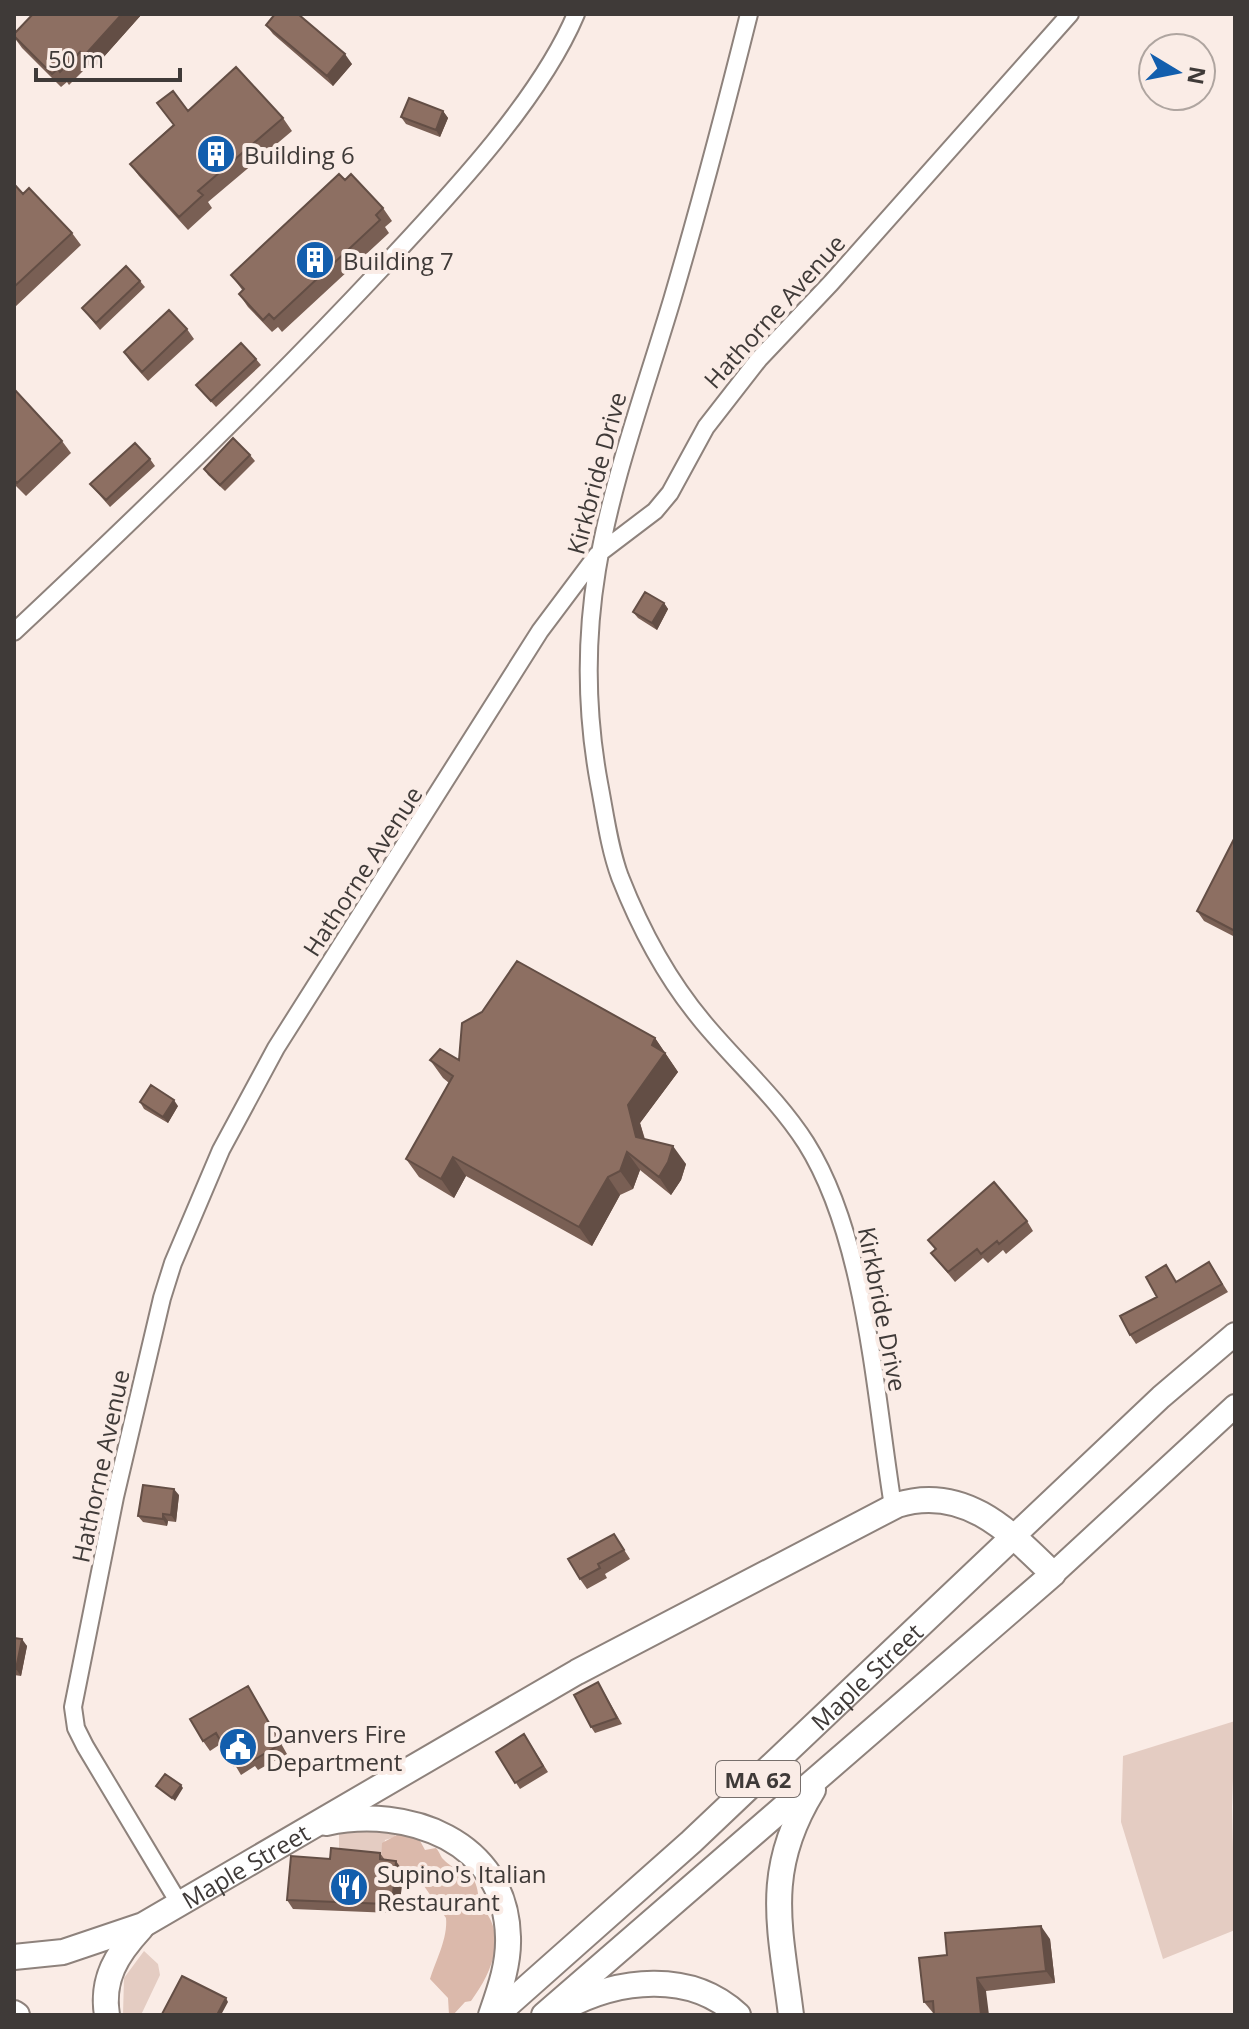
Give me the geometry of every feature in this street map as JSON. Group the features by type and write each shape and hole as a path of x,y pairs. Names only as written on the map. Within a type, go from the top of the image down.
{"main road":[{"name":"Maple Street","path":"494,2015 702,1832 1161,1397 1235,1334"},
{"name":"Maple Street","path":"544,2015 1053,1574 1235,1406"},
{"name":"Maple Street","path":"143,1925 608,1655 893,1506 923,1499 958,1503 985,1514 1014,1536 1053,1574"},
{"path":"791,2015 777,1901 778,1876 782,1854 796,1820 832,1764"},
{"path":"301,1831 362,1817 407,1821 446,1835 476,1858 498,1891 507,1925 506,1967 494,2015"},
{"path":"14,1957 63,1952 143,1925"},
{"path":"107,2015 106,1984 113,1964 143,1925"},
{"path":"552,2015 590,1995 637,1984 670,1984 702,1992 738,2015"}],"street":[{"path":"14,632 197,459 447,198 538,80 576,14"},
{"name":"Kirkbride Drive","path":"749,14 701,200 611,493 597,555 587,653 592,743 618,872 638,919 677,989 777,1103 825,1178 850,1248 893,1506"},
{"name":"Hathorne Avenue","path":"179,1903 76,1728 74,1688 93,1619 115,1497 166,1287 221,1150 276,1048 540,631 597,555 655,511 670,493 706,427 741,380 1070,14"}],"shaded area":[{"path":"1235,1721 1232,1807 1235,1930 1163,1959 1121,1822 1123,1756"},
{"path":"396,1829 395,1837 385,1840 381,1862 339,1858 339,1832"},
{"path":"408,1829 408,1837 419,1839 425,1850 436,1848 449,1864 472,1877 479,1904 493,1927 494,1951 486,1977 471,2001 465,2002 453,2015 449,2015 448,1998 430,1979 443,1941 446,1918 420,1876 411,1870 386,1869 381,1862 382,1843"},
{"path":"144,1951 158,1964 160,1975 141,2015 123,2015 124,1978"}],"building":[{"path":"33,14 122,14 84,56 80,52 60,72 58,69 52,74 14,36"},
{"path":"275,14 298,14 345,54 327,76 266,25"},
{"name":"Building 6","path":"236,67 283,118 198,191 203,195 179,217 130,164 174,125 157,103 173,91 188,111"},
{"path":"409,98 443,111 436,130 401,117"},
{"name":"Building 7","path":"339,174 345,180 351,174 383,208 376,215 380,220 274,319 269,314 263,320 239,294 244,289 231,275"},
{"path":"14,184 23,194 29,188 72,233 14,287"},
{"path":"126,266 140,281 96,323 82,308"},
{"path":"169,310 187,329 142,372 124,352"},
{"path":"241,343 256,359 211,401 196,385"},
{"path":"14,389 62,441 17,483 14,480"},
{"path":"233,438 250,455 220,485 204,469"},
{"path":"135,443 150,459 106,500 90,484"},
{"path":"645,592 664,603 652,623 633,612"},
{"path":"1235,837 1235,931 1197,911"},
{"path":"517,961 655,1038 652,1045 665,1053 628,1105 636,1137 673,1146 668,1162 659,1177 627,1152 620,1171 608,1177 579,1227 453,1157 441,1179 406,1159 453,1076 430,1060 440,1049 459,1060 462,1023 482,1012"},
{"path":"151,1085 174,1100 163,1117 140,1102"},
{"path":"994,1182 1027,1221 999,1244 997,1241 981,1254 977,1249 948,1272 931,1253 936,1249 928,1240"},
{"path":"1209,1262 1222,1284 1130,1335 1120,1316 1157,1297 1146,1277 1166,1265 1176,1282"},
{"path":"143,1485 174,1489 171,1515 163,1514 163,1519 138,1516"},
{"path":"614,1534 624,1550 598,1564 600,1568 580,1579 568,1559"},
{"path":"14,1638 22,1639 16,1669 14,1669"},
{"path":"598,1682 617,1718 591,1727 574,1695"},
{"path":"248,1686 281,1744 252,1761 249,1756 234,1765 216,1733 203,1741 190,1719"},
{"path":"524,1734 543,1766 515,1783 496,1752"},
{"path":"165,1774 181,1785 172,1798 156,1786"},
{"name":"Supino's Italian Restaurant","path":"331,1848 380,1853 380,1859 396,1861 393,1894 387,1894 386,1904 287,1900 291,1856 330,1859"},
{"path":"1041,1926 1046,1971 977,1978 981,2015 934,2015 933,2001 924,2002 919,1958 947,1955 945,1933"},
{"path":"182,1976 226,1998 217,2015 162,2014"}],"place":[{"name":"Building 6","path":"216,154"},
{"name":"Building 7","path":"315,260"},
{"name":"Danvers Fire Department","path":"238,1747"},
{"name":"Supino's Italian Restaurant","path":"349,1887"}]}
